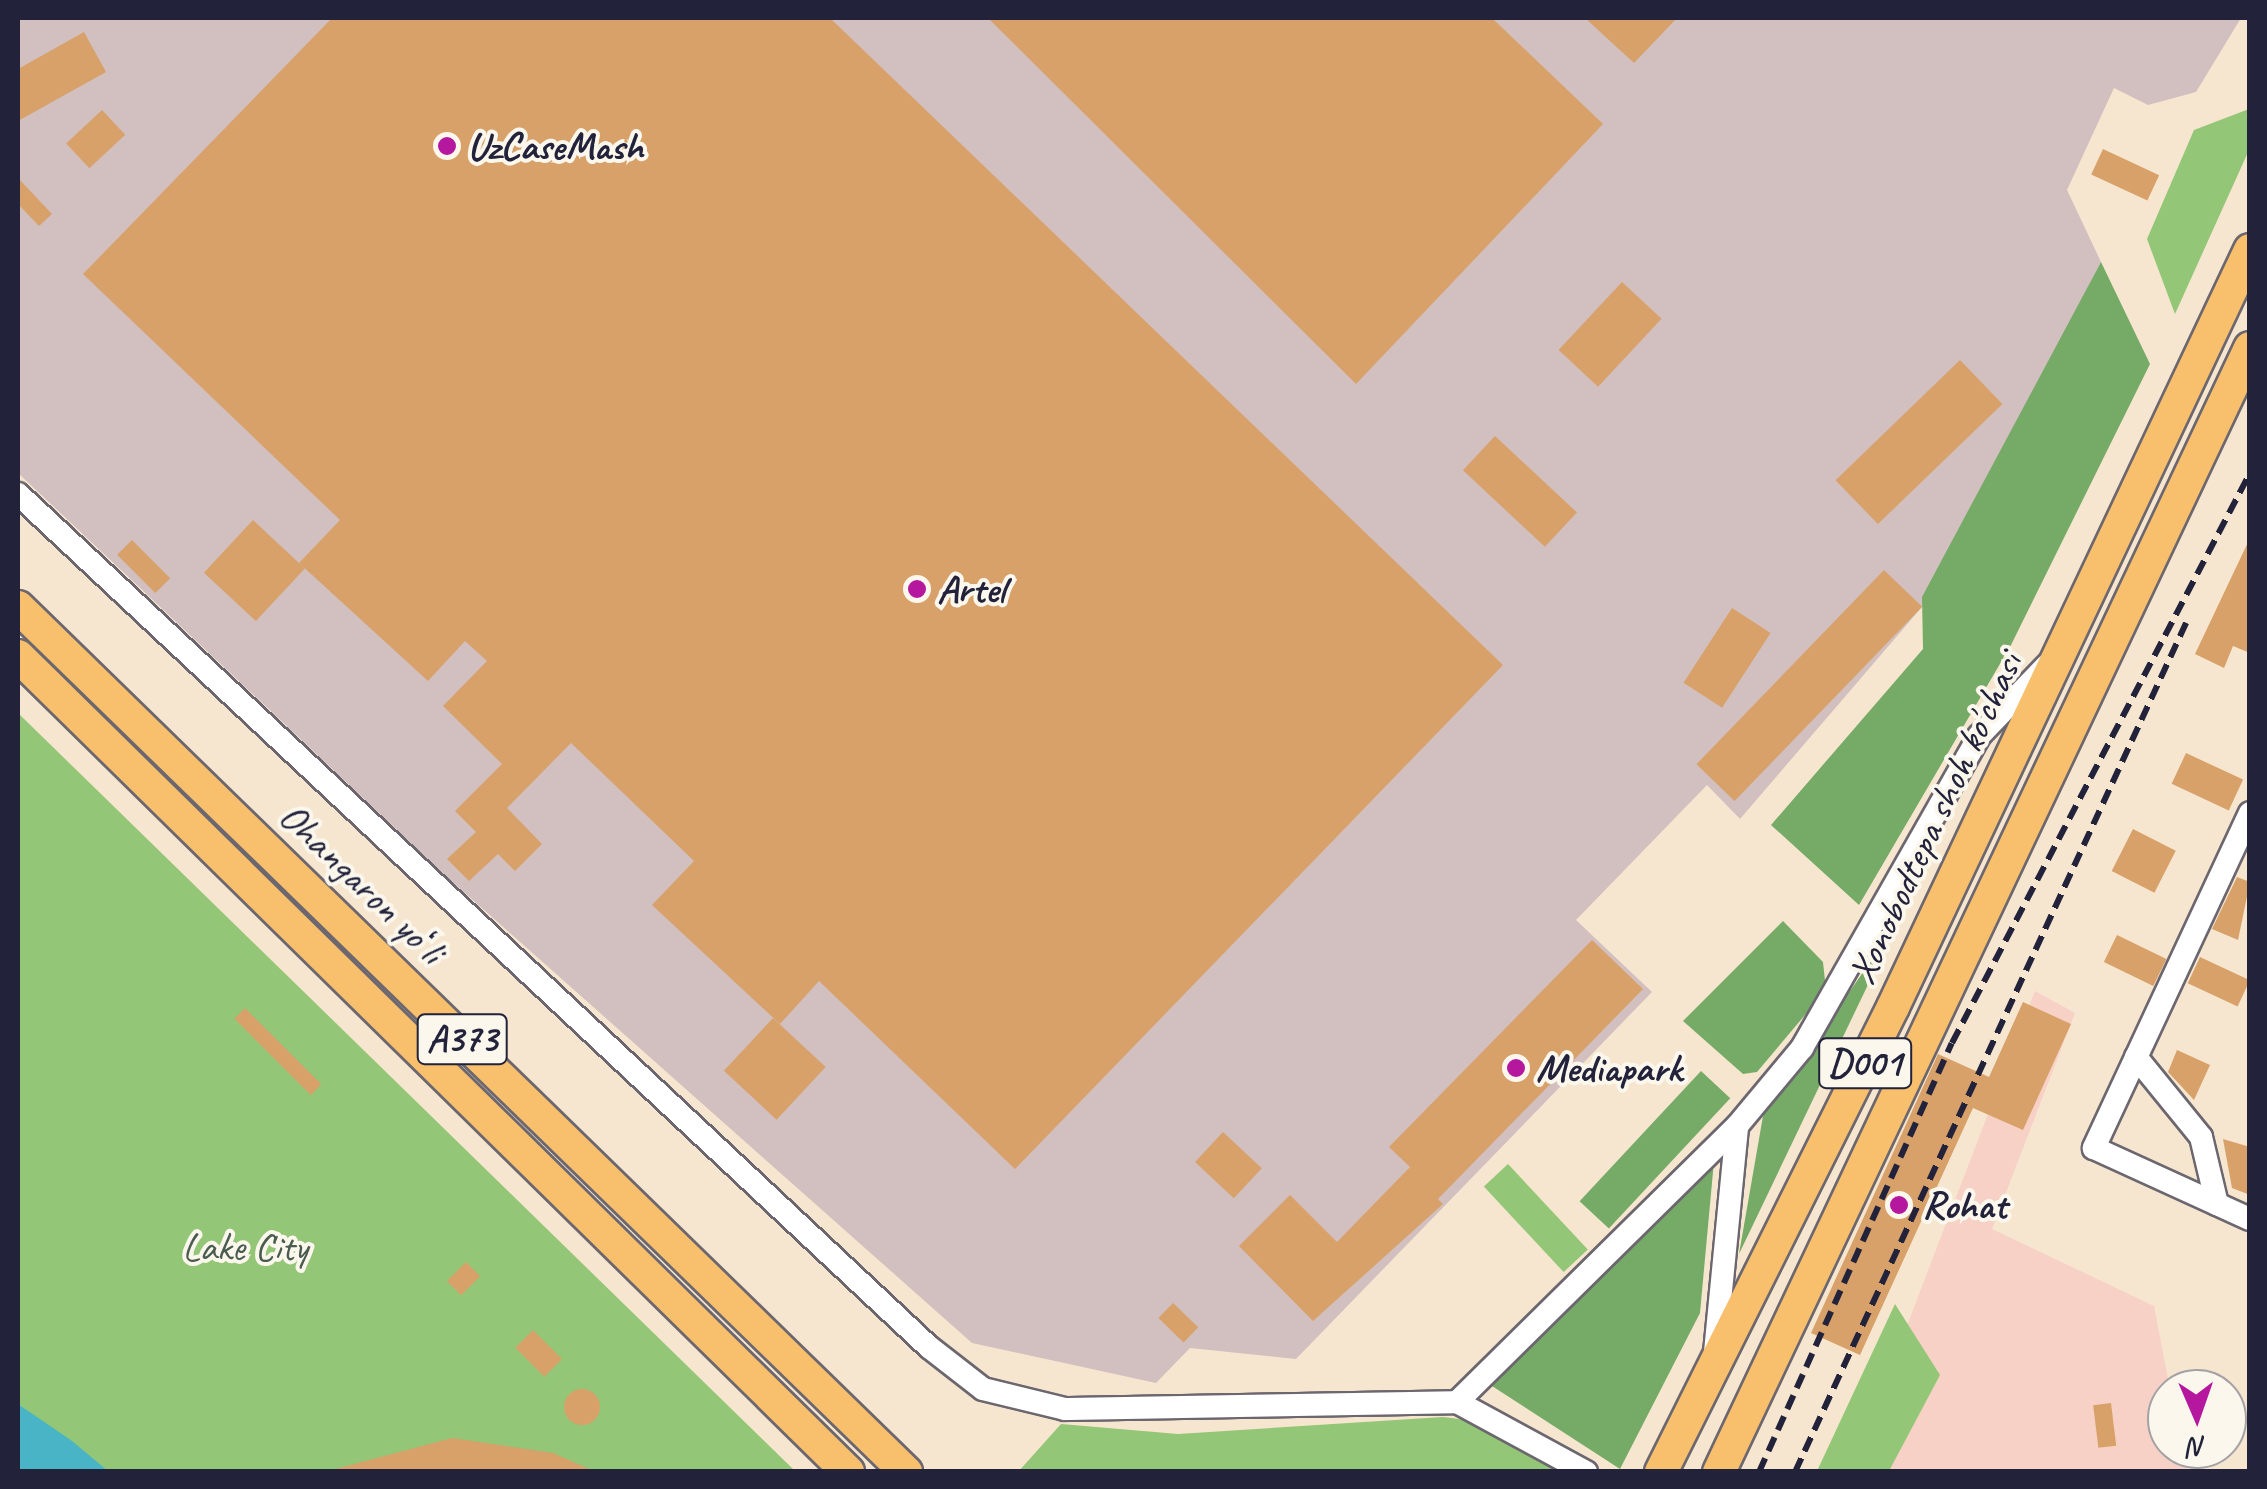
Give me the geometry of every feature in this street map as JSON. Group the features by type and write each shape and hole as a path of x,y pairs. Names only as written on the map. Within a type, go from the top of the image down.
{"highway":[{"name":"Xonobodtepa shoh ko'chasi","path":"1660,1472 2061,652 2250,250"},
{"name":"Xonobodtepa shoh ko'chasi","path":"1720,1472 2250,348"},
{"name":"Ohangaron yoʻli","path":"18,607 906,1472"},
{"path":"2061,652 2097,670"},
{"name":"Ohangaron yoʻli","path":"18,656 848,1472"}],"street":[{"path":"18,494 793,1226 983,1390 1107,1411 1457,1402 1586,1472"},
{"path":"1457,1402 1737,1126 1839,991 1979,736 2061,652"},
{"path":"2250,813 2094,1148 2250,1219"},
{"path":"2136,1057 2201,1137 2217,1204"},
{"path":"1714,1365 1737,1126"}],"shaded area":[{"path":"18,18 2241,18 2196,92 2148,105 2114,88 2067,190 2101,262 1922,607 1740,819 1707,785 1576,920 1652,992 1296,1359 1190,1348 1156,1383 972,1343 448,878 18,473"},
{"path":"2035,991 2075,1013 1992,1229 2154,1306 2166,1369 2147,1369 2147,1469 2187,1471 1851,1472"}],"green space":[{"path":"2249,109 2249,150 2175,314 2147,239 2194,130"},
{"path":"2101,262 2150,364 2011,645 1859,905 1771,825 1923,649 1922,597"},
{"name":"Lake City","path":"18,713 795,1471 108,1471 18,1404"},
{"path":"1783,921 1823,962 1826,990 1757,1072 1743,1074 1683,1021"},
{"path":"1898,922 1739,1254 1763,1116"},
{"path":"1701,1071 1730,1098 1609,1228 1580,1201"},
{"path":"1714,1161 1700,1313 1620,1469 1492,1386"},
{"path":"1508,1164 1588,1250 1564,1272 1484,1187"},
{"path":"1895,1304 1940,1375 1889,1471 1817,1471"},
{"path":"1443,1417 1484,1422 1569,1472 1018,1472 1061,1424 1178,1434"}],"water":[{"path":"18,1404 72,1441 108,1471 18,1471"}],"building":[{"name":"Artel","path":"332,18 830,18 1503,665 1015,1169 819,981 780,1024 652,905 694,861 571,743 507,808 542,844 515,871 498,854 469,881 447,859 476,832 455,811 502,764 443,706 487,661 465,641 428,681 299,563 340,520 83,274"},
{"path":"988,18 1492,18 1603,124 1356,384"},
{"path":"1585,18 1677,18 1634,63"},
{"path":"84,32 106,72 18,121 18,69"},
{"path":"102,110 125,135 89,168 66,143"},
{"path":"2103,149 2159,175 2147,201 2091,174"},
{"path":"18,178 52,214 39,226 18,204"},
{"path":"1622,282 1661,319 1598,387 1559,350"},
{"path":"1960,360 2002,404 1878,524 1836,480"},
{"path":"1495,436 1577,512 1545,547 1463,470"},
{"path":"253,520 305,568 256,621 204,573"},
{"path":"2250,538 2250,653 2233,646 2224,668 2195,654"},
{"path":"132,540 170,578 155,593 117,555"},
{"path":"1884,570 1922,607 1735,801 1696,764"},
{"path":"1732,608 1771,633 1722,708 1684,683"},
{"path":"2186,753 2243,780 2229,810 2172,784"},
{"path":"2133,829 2176,851 2154,893 2112,871"},
{"path":"2237,877 2250,882 2238,940 2212,929"},
{"path":"2117,935 2166,959 2153,986 2104,962"},
{"path":"1592,940 1643,989 1438,1199 1443,1204 1313,1321 1239,1246 1290,1195 1337,1242 1410,1167 1389,1147"},
{"path":"2200,957 2250,980 2238,1007 2188,983"},
{"path":"2023,1002 2071,1024 2023,1130 1973,1108 1860,1355 1811,1333 1938,1054 1989,1077"},
{"path":"245,1008 321,1084 311,1095 234,1019"},
{"path":"773,1018 826,1067 777,1120 724,1071"},
{"path":"2177,1050 2210,1065 2194,1100 2168,1072"},
{"path":"1223,1132 1262,1168 1234,1198 1195,1162"},
{"path":"2223,1139 2250,1147 2250,1195 2232,1188"},
{"path":"466,1262 480,1276 461,1295 447,1281"},
{"path":"1173,1303 1198,1327 1184,1342 1158,1318"},
{"path":"533,1330 562,1359 544,1377 515,1348"},
{"path":"582,1389 595,1394 600,1407 595,1420 582,1425 569,1420 564,1407 569,1394"},
{"path":"2111,1403 2116,1446 2098,1448 2093,1405"},
{"path":"452,1438 553,1453 596,1472 324,1472"}],"railway":[{"path":"1759,1472 1952,1043 2250,473"},
{"path":"1795,1472 2186,623"}],"place":[{"name":"UzCaseMash","path":"447,146"},
{"name":"Artel","path":"917,589"},
{"name":"Mediapark","path":"1516,1068"},
{"name":"Rohat","path":"1899,1205"}]}
